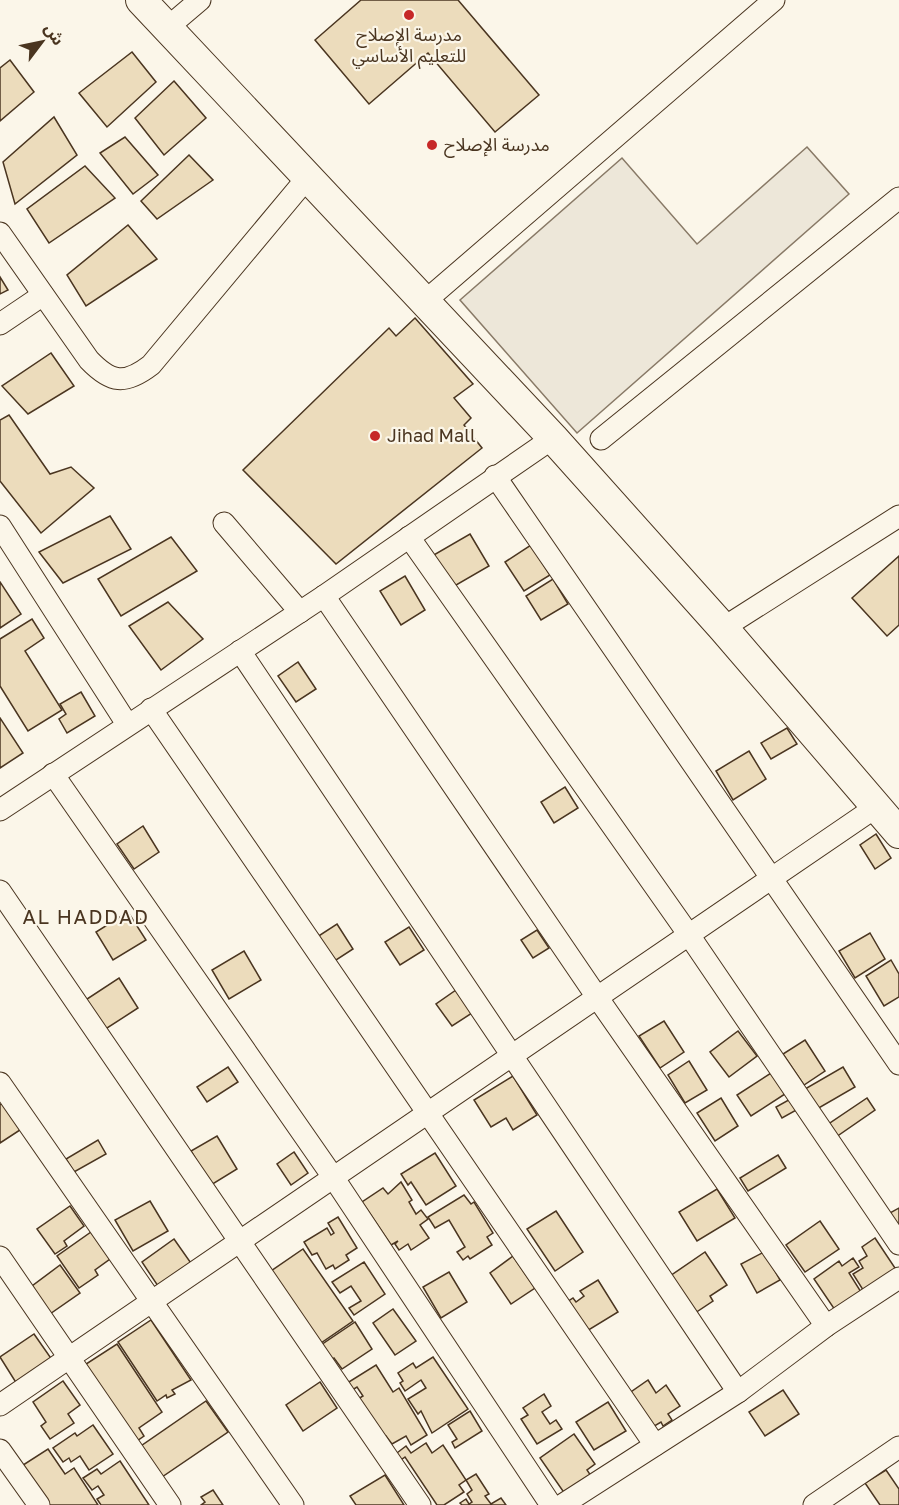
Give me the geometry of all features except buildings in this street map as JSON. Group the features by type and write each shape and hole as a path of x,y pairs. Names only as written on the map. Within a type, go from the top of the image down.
{"street":[{"path":"141,0 423,303 554,438 723,628 899,833"},
{"path":"167,28 200,0"},
{"path":"423,303 774,0"},
{"path":"0,233 89,360 103,375 119,379 137,376 151,365 307,178"},
{"path":"601,439 899,198"},
{"path":"0,324 43,295"},
{"path":"0,810 324,596 495,476 554,438"},
{"path":"495,476 899,1065"},
{"path":"723,628 899,516"},
{"path":"224,523 300,612"},
{"path":"0,526 127,724"},
{"path":"409,537 689,935 899,1244"},
{"path":"324,596 597,997 826,1326"},
{"path":"240,651 738,1392"},
{"path":"151,709 426,1114 655,1445"},
{"path":"53,774 333,1178 551,1505"},
{"path":"0,1405 876,807"},
{"path":"0,891 241,1240 420,1505"},
{"path":"0,1083 293,1505"},
{"path":"0,1257 170,1505"},
{"path":"562,1505 738,1392 826,1326 899,1278"},
{"path":"814,1505 899,1448"},
{"path":"0,1450 39,1505"}],"shaded area":[{"path":"807,147 849,194 577,433 460,300 622,158 697,244"}],"place":[{"name":"مدرسة الإصلاح للتعليم الأساسي","path":"409,15"},
{"name":"مدرسة الإصلاح","path":"432,145"},
{"name":"Jihad Mall","path":"375,436"}],"district":[{"name":"AL HADDAD","path":"86,917"}]}
